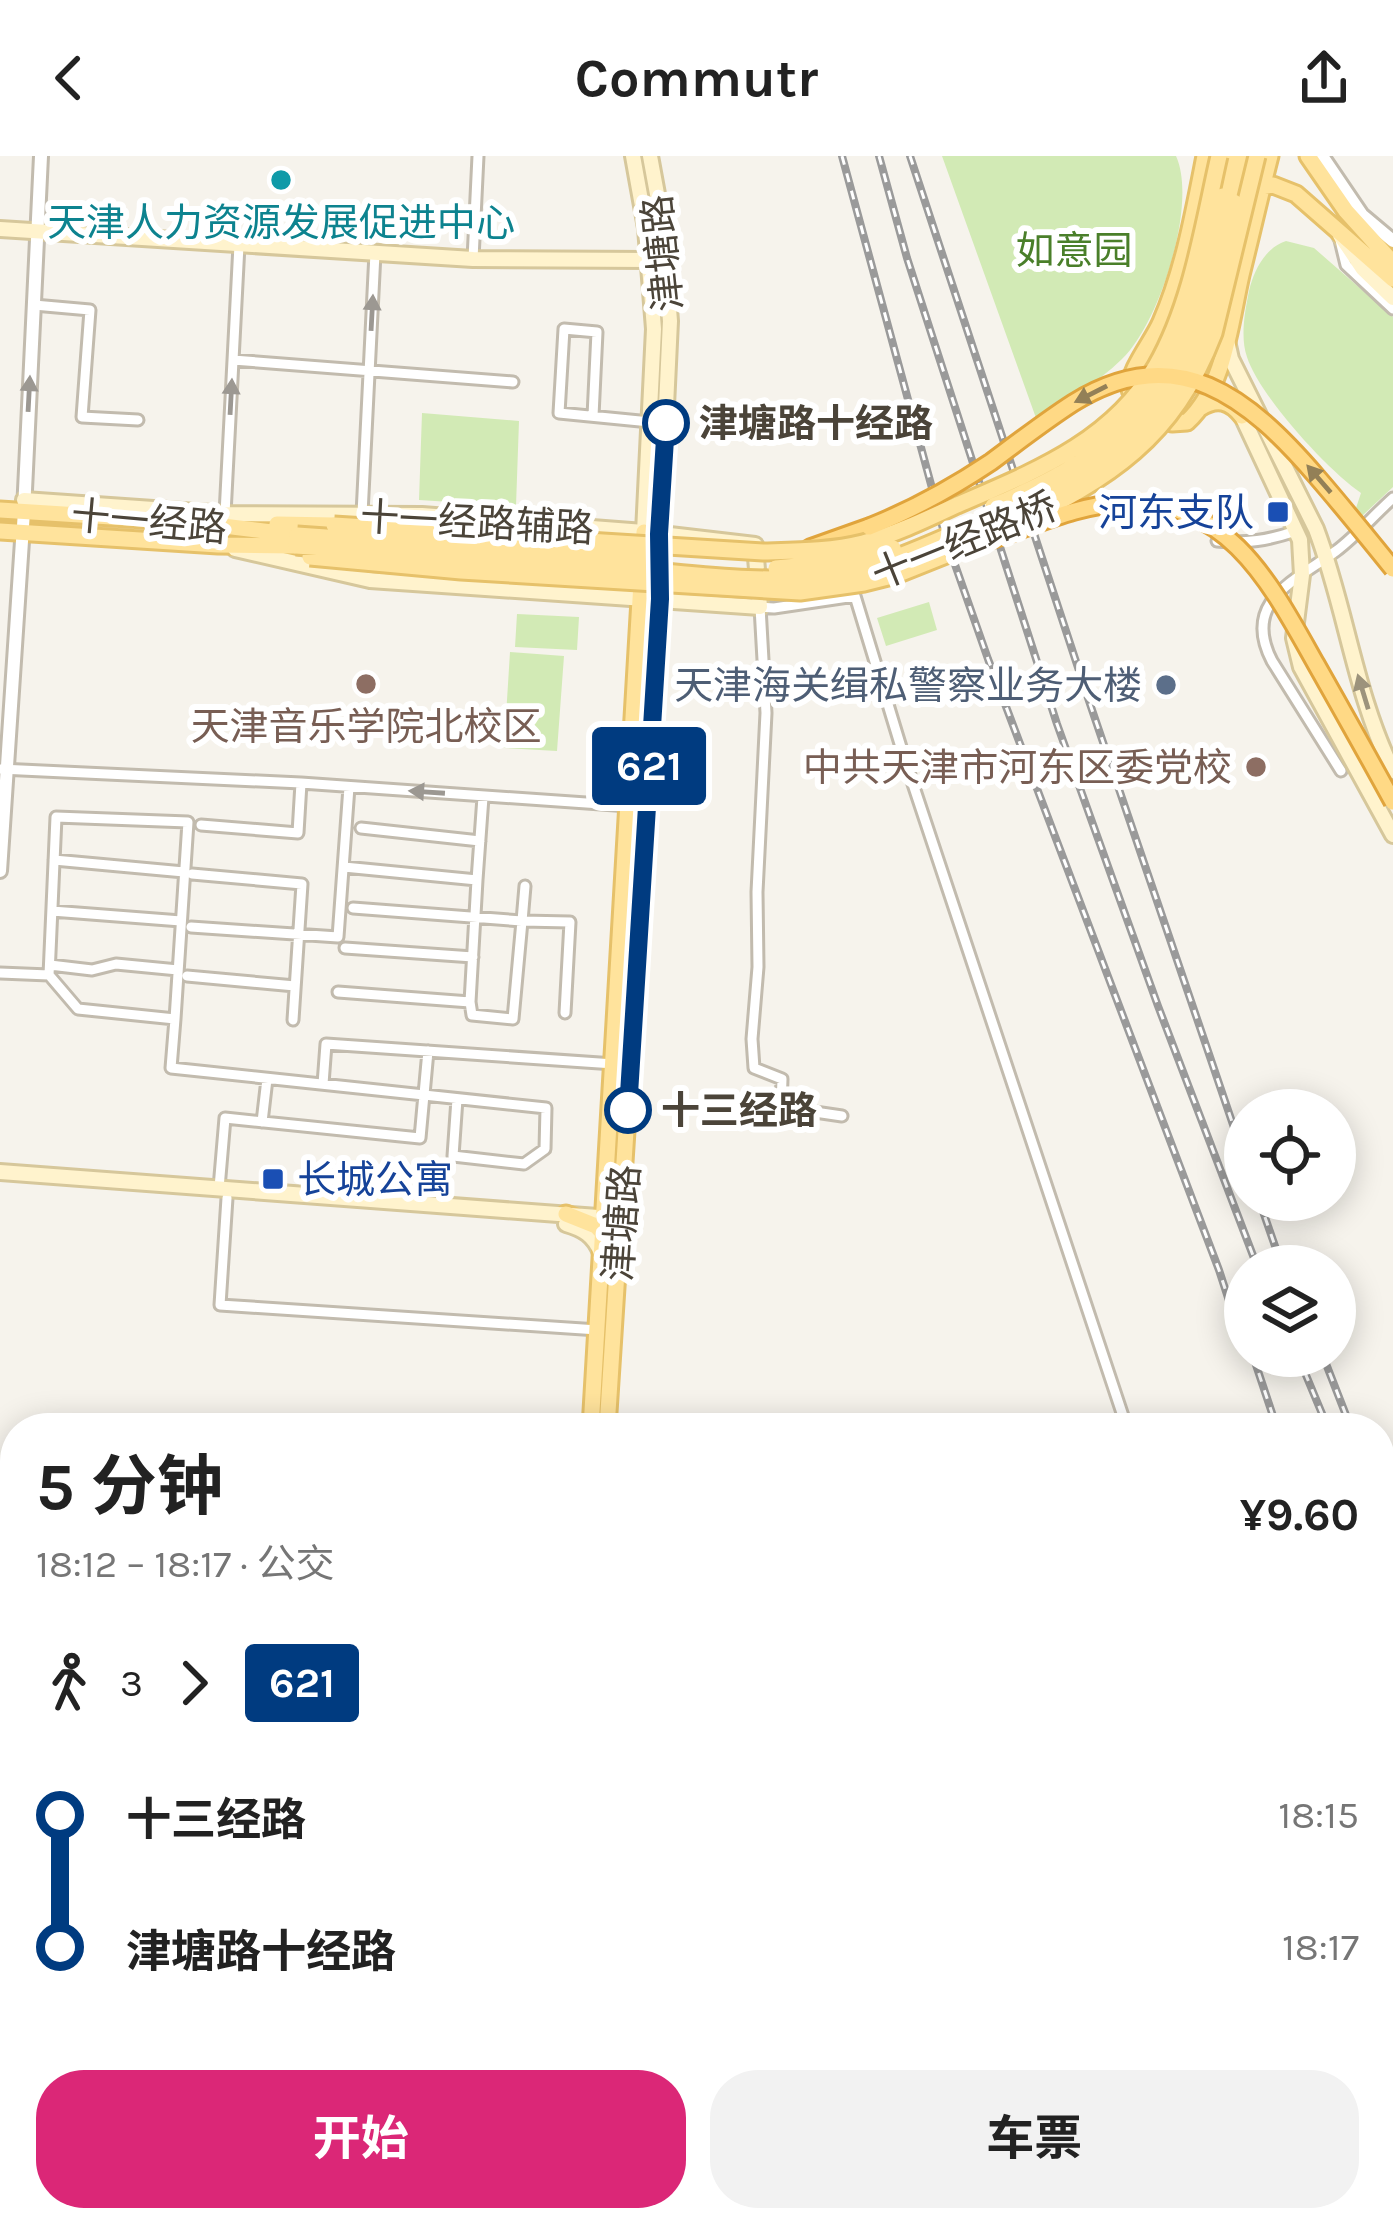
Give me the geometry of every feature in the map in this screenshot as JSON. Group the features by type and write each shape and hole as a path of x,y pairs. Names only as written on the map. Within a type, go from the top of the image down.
{"highway":[{"path":"802,551 903,514 970,476 1087,395 1136,376 1158,374 1203,382 1252,410 1305,463 1393,569"},
{"path":"980,543 1077,510 1122,503 1179,510 1215,527 1271,588 1393,802"}],"main road":[{"name":"津塘路","path":"608,1225 637,806 641,597 670,366 658,260 634,156"},
{"name":"津塘路","path":"607,1413 614,1064 660,599 652,533 650,422 662,221 650,156"},
{"path":"1219,156 1228,199"},
{"path":"191,522 334,525 763,552 860,544 1054,462 1116,417 1153,371 1184,302 1219,156"},
{"path":"1228,199 1232,156"},
{"path":"1228,199 1245,156"},
{"name":"十一经路桥","path":"218,545 461,571 800,592 896,575 980,543 1054,507 1105,477 1153,436 1180,401 1214,333 1257,156"},
{"path":"1200,408 1220,364 1270,156"},
{"path":"1309,156 1390,252"},
{"path":"1202,160 1184,256 1129,387 1149,410 1172,423 1186,422 1208,403 1222,401 1242,416 1300,541 1294,638 1301,667 1393,836"},
{"path":"1228,199 1273,185 1296,194 1393,279"},
{"name":"十一经路桥","path":"296,540 721,576 803,578 845,573 900,556 1071,482 1109,458 1138,431 1169,392 1197,342 1208,311 1228,199"},
{"path":"1354,213 1390,252"},
{"path":"0,229 473,259 658,260"},
{"path":"1338,230 1350,253 1393,298"},
{"path":"1228,332 1229,352 1316,529 1376,737 1393,771"},
{"path":"1152,340 1240,376"},
{"name":"十一经路","path":"0,510 24,506 191,522 296,540"},
{"name":"十一经路辅路","path":"24,506 422,515 754,545 760,607 370,580 218,545"},
{"name":"十一经路","path":"0,531 218,545 296,540"},
{"path":"2,1174 608,1225"},
{"path":"566,1219 591,1236 610,1260"},
{"name":"津塘路","path":"592,1413 598,1330 610,1260"}],"street":[{"path":"0,871 41,156"},
{"path":"473,259 478,156"},
{"path":"1322,156 1354,213"},
{"path":"1338,230 1346,265 1393,309"},
{"path":"225,514 238,244"},
{"path":"362,514 375,253"},
{"path":"34,305 90,310 82,417 138,420"},
{"path":"593,416 597,332 564,329 559,413 650,422"},
{"path":"233,360 513,382"},
{"path":"1340,771 1266,648 1261,621 1265,608 1393,498"},
{"path":"1217,541 1267,541 1296,531"},
{"path":"842,1116 782,1107 782,1079 754,1069 766,713 760,607 855,596 1122,1413"},
{"path":"3,769 637,806"},
{"path":"201,825 298,833 301,783"},
{"path":"52,911 338,937 350,787"},
{"path":"483,797 472,1015 513,1019 525,886"},
{"path":"175,1019 78,1009 50,970 56,817 188,822 183,973 171,1068 545,1108 544,1149 524,1164 453,1156 457,1099"},
{"path":"361,828 480,842"},
{"path":"54,860 302,884 293,1020"},
{"path":"344,867 477,880"},
{"path":"353,908 570,922 565,1013"},
{"path":"345,948 472,957"},
{"path":"0,973 92,970 116,964 296,986"},
{"path":"338,992 470,1002"},
{"path":"323,1084 326,1044 614,1064"},
{"path":"428,1051 420,1138 225,1118 220,1305 598,1330"},
{"path":"262,1122 267,1078"}],"green space":[{"name":"如意园","path":"942,156 1176,156 1182,177 1178,232 1149,319 1112,368 1036,418"},
{"path":"1286,241 1314,248 1393,317 1393,487 1362,516 1356,508 1361,493 1296,431 1265,391 1247,357 1244,324 1251,283 1266,254"},
{"path":"422,413 519,421 516,506 419,500"},
{"path":"929,602 937,630 886,646 877,618"},
{"path":"517,614 579,617 577,650 515,647"},
{"path":"510,652 564,656 557,751 504,748"}],"railway":[{"path":"842,156 945,536 1224,1285"},
{"path":"879,156 907,258 1057,724 1249,1245"},
{"path":"910,156 1224,1098"},
{"path":"1266,1221 1275,1245"},
{"path":"1260,1377 1272,1413"},
{"path":"1307,1377 1322,1413"},
{"path":"1331,1377 1345,1413"}],"bus line":[{"name":"621","path":"628,1110 660,599 666,423"}],"place":[{"name":"天津人力资源发展促进中心","path":"281,180"},
{"name":"津塘路十经路","path":"666,423"},
{"name":"河东支队","path":"1278,512"},
{"name":"天津音乐学院北校区","path":"366,684"},
{"name":"天津海关缉私警察业务大楼","path":"1166,685"},
{"name":"中共天津市河东区委党校","path":"1256,767"},
{"name":"十三经路","path":"628,1110"},
{"name":"长城公寓","path":"273,1179"}]}
